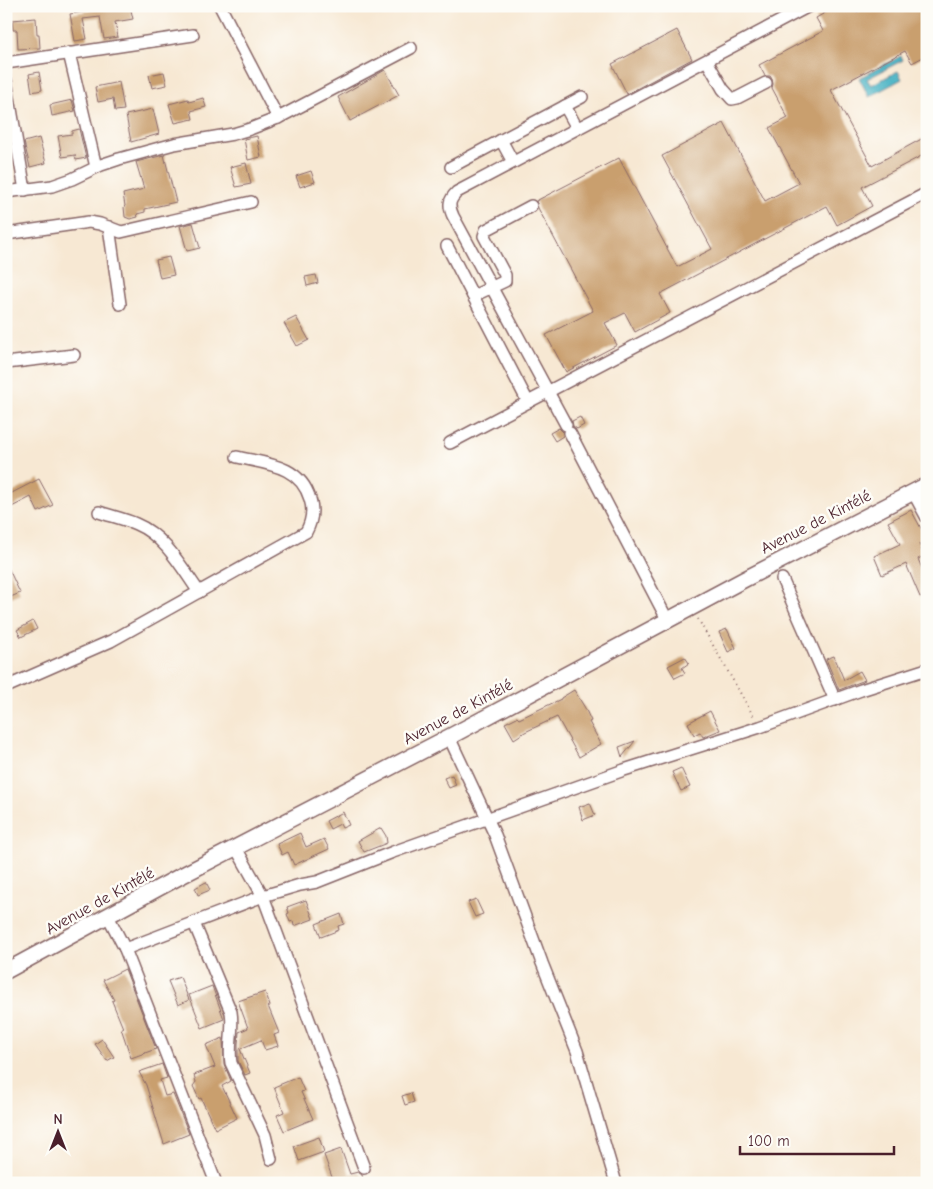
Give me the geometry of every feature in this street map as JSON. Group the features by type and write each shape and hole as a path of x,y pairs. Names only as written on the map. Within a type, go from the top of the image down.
{"main road":[{"name":"Avenue de Kintélé","path":"6,971 920,488"}],"street":[{"path":"220,6 278,118"},
{"path":"668,621 449,207 450,199 457,192 809,6"},
{"path":"6,62 193,35"},
{"path":"6,192 52,186 119,159 174,144 233,134 278,118 410,48"},
{"path":"69,53 96,167"},
{"path":"707,60 723,89 732,99 766,83"},
{"path":"6,82 25,190"},
{"path":"451,167 582,96"},
{"path":"565,106 577,128"},
{"path":"501,140 513,162"},
{"path":"450,443 927,193"},
{"path":"6,234 89,222 121,232 251,202"},
{"path":"473,296 505,281 505,275 484,236 486,230 531,206"},
{"path":"109,227 120,304"},
{"path":"447,246 528,402"},
{"path":"6,363 74,355"},
{"path":"6,687 111,641 306,532 312,521 312,505 308,492 301,480 292,472 279,467 237,456"},
{"path":"920,488 927,518"},
{"path":"99,512 136,524 157,538 199,592"},
{"path":"782,579 835,700"},
{"path":"125,949 263,896 317,882 393,852 624,770 760,727 927,669"},
{"path":"449,737 488,819 577,1051 616,1183"},
{"path":"236,848 263,896 364,1168"},
{"path":"108,916 125,949 216,1183"},
{"path":"194,923 233,1022 231,1063 265,1135 271,1159"}],"path":[{"path":"692,608 760,727"}],"water":[{"path":"901,56 903,60 867,79 871,85 898,71 902,79 869,97 859,78"}],"building":[{"path":"130,6 133,19 115,22 118,37 104,39 100,17 83,19 87,39 75,41 70,14"},
{"path":"837,6 854,6 857,12 869,6 922,6 927,14 927,55 912,63 905,51 831,90 872,166 927,136 927,153 862,187 872,206 837,225 827,206 660,294 670,313 635,332 625,313 605,323 617,345 566,372 546,335 593,311 536,201 619,158 677,267 712,249 662,156 724,123 765,201 799,183 769,128 788,118 772,88 772,79 770,76 765,76 759,65 823,31 816,18"},
{"path":"36,18 40,48 18,49 17,30 13,30 12,20"},
{"path":"677,30 692,59 627,94 612,64"},
{"path":"385,70 399,95 350,121 338,97"},
{"path":"39,72 42,90 32,92 29,74"},
{"path":"164,72 167,85 152,88 149,75"},
{"path":"119,82 124,110 115,111 113,99 98,102 95,87"},
{"path":"203,98 206,107 191,111 193,119 175,123 169,104 188,99 189,102"},
{"path":"72,100 75,111 52,116 50,105"},
{"path":"153,109 159,134 131,142 126,115"},
{"path":"79,129 86,158 76,160 75,155 62,157 58,136 72,134 72,131"},
{"path":"257,136 261,157 248,160 244,139"},
{"path":"39,138 46,163 30,167 24,142"},
{"path":"164,155 176,202 145,209 145,212 137,214 138,217 130,219 125,217 123,194 144,189 136,162"},
{"path":"246,163 251,184 236,187 230,167"},
{"path":"311,171 315,182 300,187 296,176"},
{"path":"193,223 200,248 187,251 180,226"},
{"path":"169,257 174,275 160,278 156,260"},
{"path":"316,275 318,283 307,286 305,277"},
{"path":"296,317 309,340 297,346 284,323"},
{"path":"580,417 584,425 577,429 573,426 572,421"},
{"path":"559,428 563,432 563,436 555,441 550,433"},
{"path":"39,479 53,505 38,512 31,497 6,510 6,496"},
{"path":"911,510 922,530 927,528 927,541 919,544 924,556 918,559 927,580 927,594 920,597 906,564 882,575 874,556 900,544 888,522"},
{"path":"6,563 20,593 6,599"},
{"path":"33,621 37,629 21,637 17,630"},
{"path":"727,629 736,648 728,652 719,632"},
{"path":"834,656 844,680 860,671 865,680 839,690 826,659"},
{"path":"685,657 689,663 682,668 685,673 675,678 668,666"},
{"path":"574,690 585,708 591,721 589,722 601,744 579,757 557,717 514,739 505,723 517,717 519,719 561,699"},
{"path":"710,711 720,730 703,737 700,732 694,735 688,723"},
{"path":"635,741 622,757 619,747"},
{"path":"681,768 690,787 681,791 672,772"},
{"path":"452,775 456,785 449,788 444,778"},
{"path":"590,803 595,815 583,820 579,807"},
{"path":"343,812 349,825 342,828 340,824 330,829 326,821"},
{"path":"381,828 386,836 387,843 364,852 358,841"},
{"path":"300,833 306,847 324,839 329,849 294,865 288,852 282,855 277,844"},
{"path":"206,882 210,890 198,895 195,888"},
{"path":"476,899 483,914 475,917 468,902"},
{"path":"306,900 313,919 294,926 293,921 290,922 287,914 289,913 287,907"},
{"path":"341,914 344,924 338,926 339,930 321,937 316,924"},
{"path":"125,969 156,1049 131,1058 121,1028 123,1028 112,1001 114,1000 103,980"},
{"path":"180,977 189,1000 178,1005 168,981"},
{"path":"212,986 224,1019 202,1028 189,995"},
{"path":"265,992 270,1006 268,1006 279,1033 274,1035 278,1046 265,1050 261,1040 240,1049 250,1073 245,1075 238,1061 238,1044 239,1032 248,1028 238,1001"},
{"path":"223,1038 224,1064 231,1081 222,1086 237,1118 215,1129 201,1098 199,1099 193,1086 196,1082 194,1075 215,1067 206,1045"},
{"path":"102,1039 114,1057 107,1061 95,1044"},
{"path":"162,1064 167,1078 160,1080 165,1096 173,1094 189,1134 164,1144 146,1085 139,1072"},
{"path":"298,1077 304,1091 301,1092 313,1119 284,1131 277,1115 284,1112 274,1087"},
{"path":"411,1093 414,1102 405,1105 402,1096"},
{"path":"319,1137 324,1152 299,1161 294,1146"},
{"path":"341,1149 350,1174 358,1172 362,1175 364,1183 330,1183 329,1181 333,1180 324,1155"}]}
